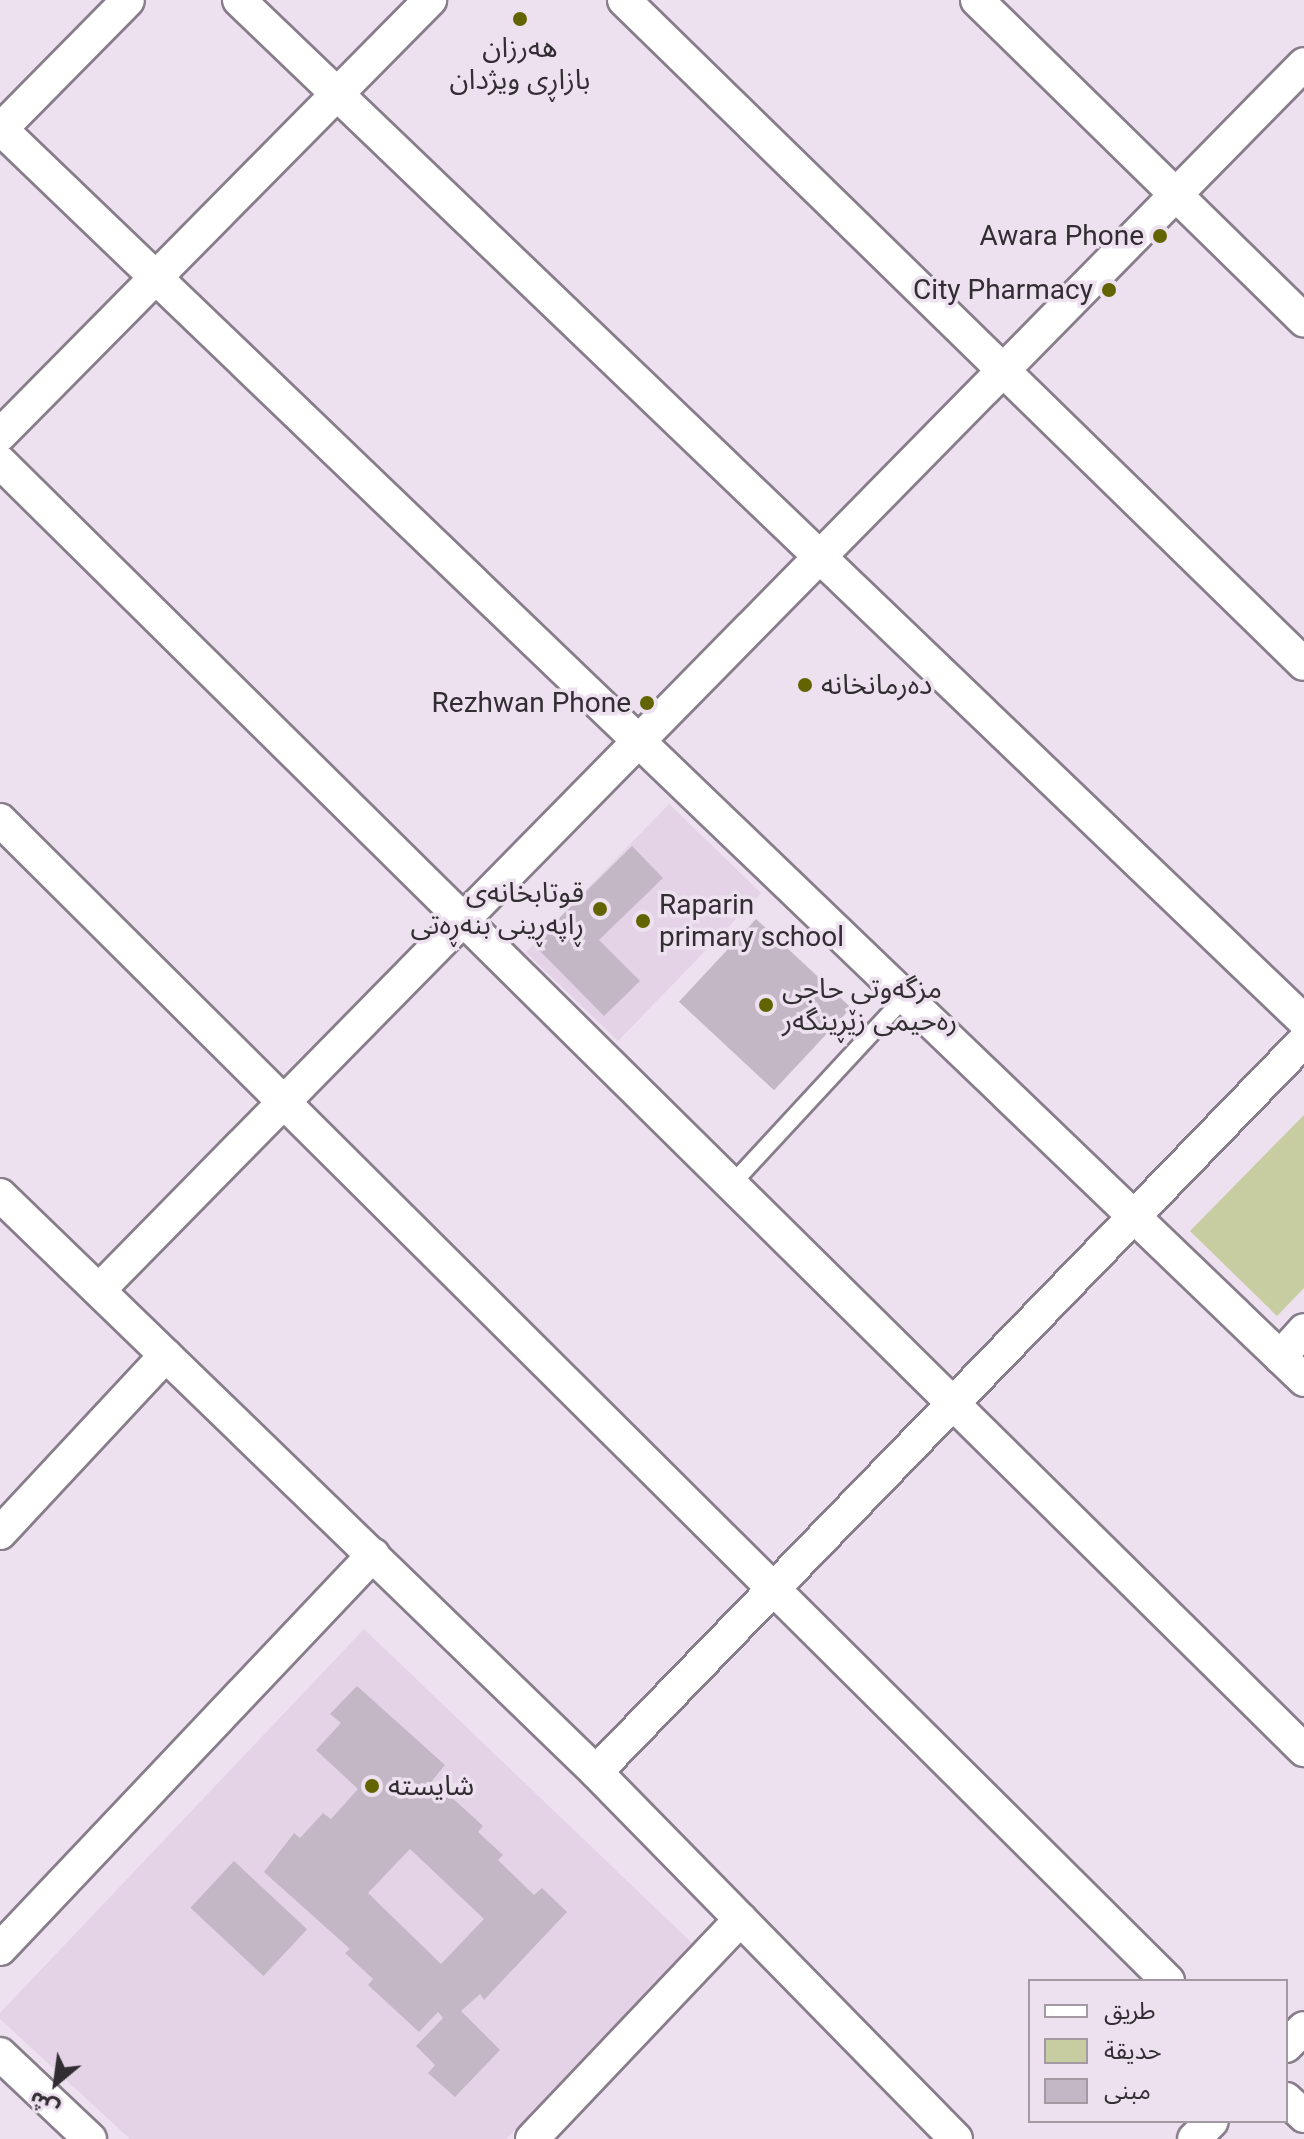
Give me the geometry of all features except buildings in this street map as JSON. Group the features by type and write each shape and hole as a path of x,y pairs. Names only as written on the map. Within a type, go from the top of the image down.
{"street":[{"path":"128,0 0,129 1304,1380"},
{"path":"239,0 1304,1021"},
{"path":"0,435 430,0"},
{"path":"624,0 1304,664"},
{"path":"977,0 1304,320"},
{"path":"99,1290 1304,64"},
{"path":"0,462 1304,1750"},
{"path":"0,820 1166,1979"},
{"path":"596,1772 1304,1041"},
{"path":"0,1195 596,1772 956,2139"},
{"path":"1280,1357 1304,1330"},
{"path":"0,1533 166,1355"},
{"path":"0,1949 373,1555"},
{"path":"551,2133 741,1919"},
{"path":"1288,2044 1304,2028"},
{"path":"0,2054 90,2139"},
{"path":"1288,2101 1304,2116"},
{"path":"1194,2139 1210,2123"}],"lane":[{"path":"731,1185 905,997"}],"shaded area":[{"name":"Raparin primary school","path":"669,804 761,893 618,1041 526,952"},
{"name":"شایستە","path":"364,1629 692,1943 506,2139 130,2139 0,2019 0,2013"}],"green space":[{"path":"1304,1115 1304,1288 1277,1316 1190,1231"}],"place":[{"name":"ھەرزان بازاڕی ویژدان","path":"520,19"},
{"name":"Awara Phone","path":"1160,236"},
{"name":"City Pharmacy","path":"1109,290"},
{"name":"دەرمانخانە","path":"805,685"},
{"name":"Rezhwan Phone","path":"647,703"},
{"name":"قوتابخانەی ڕاپەڕینی بنەڕەتی","path":"600,909"},
{"name":"Raparin primary school","path":"643,921"},
{"name":"مزگەوتی حاجی رەحیمی زێڕینگەر","path":"766,1005"},
{"name":"شایستە","path":"372,1786"}]}
